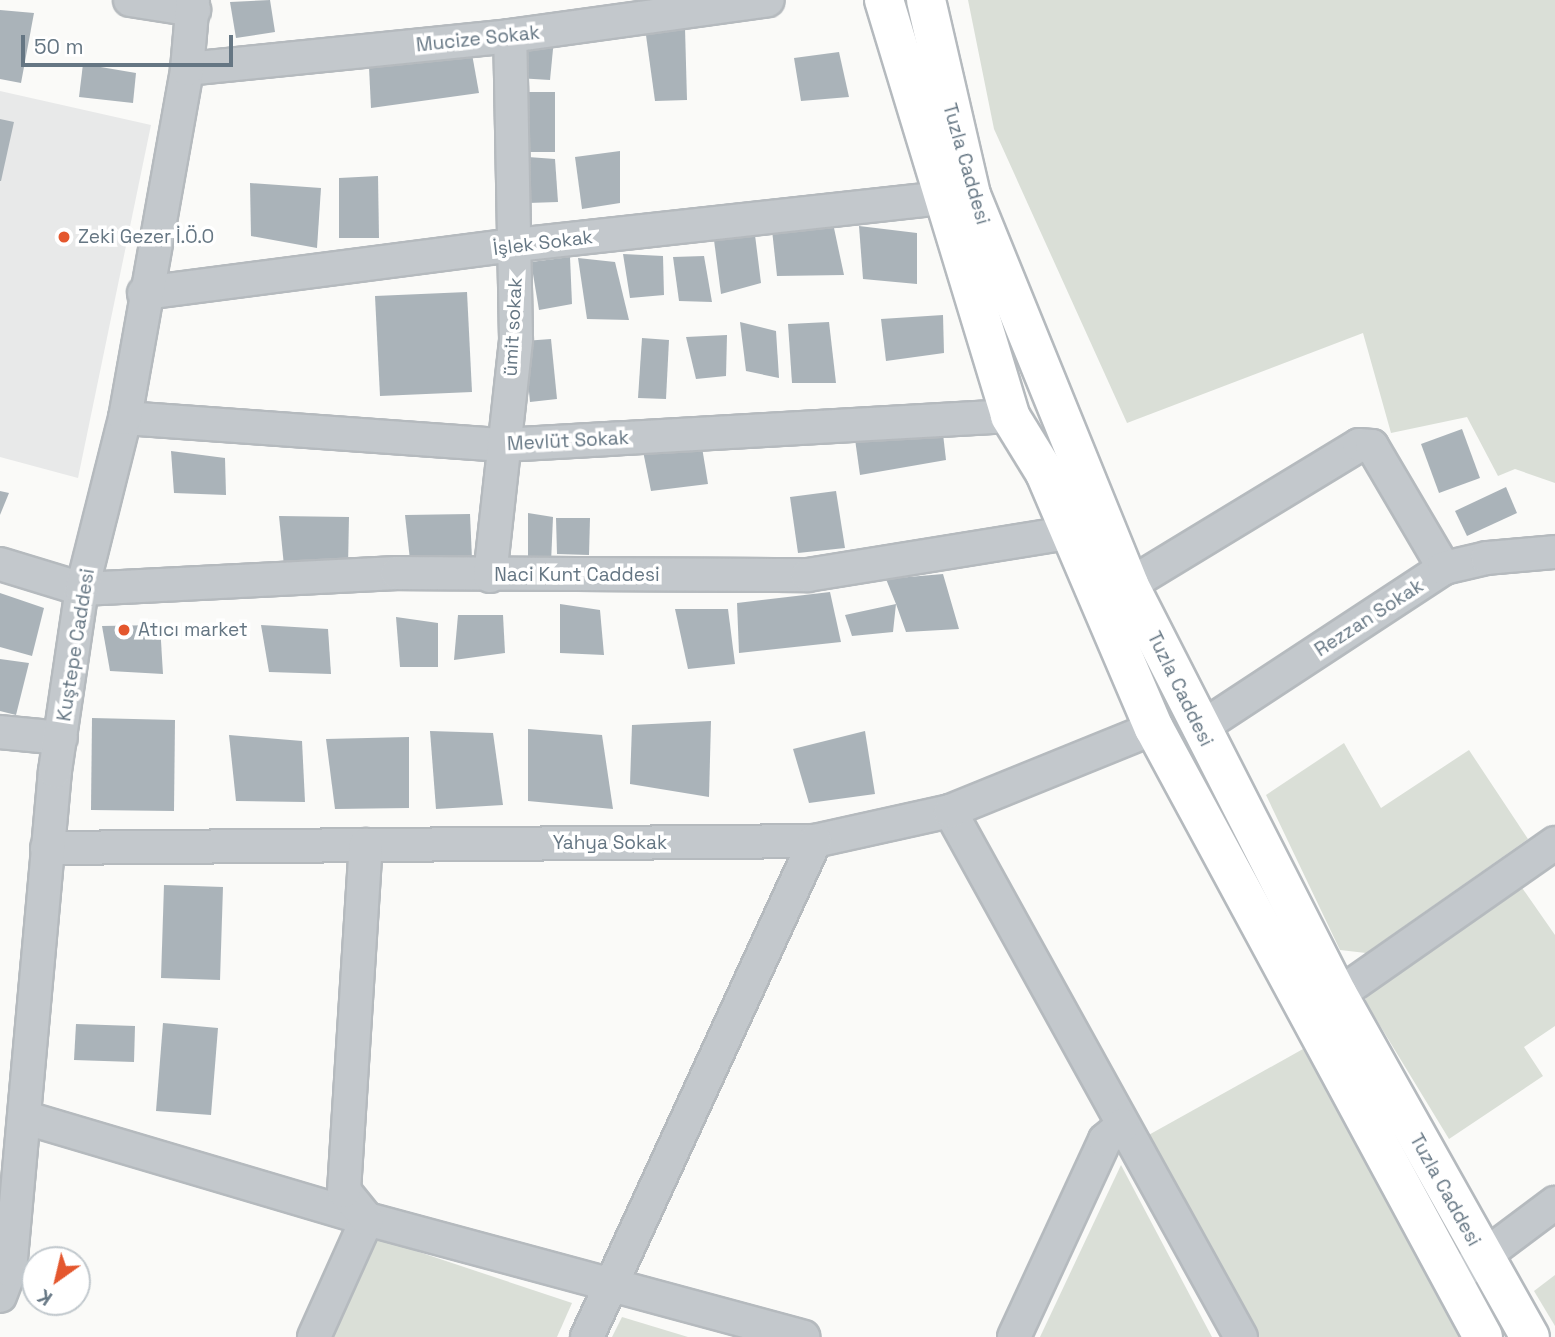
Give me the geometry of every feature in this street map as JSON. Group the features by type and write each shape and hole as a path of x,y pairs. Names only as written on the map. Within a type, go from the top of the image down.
{"main road":[{"name":"Tuzla Caddesi","path":"884,0 1010,416 1045,472 1068,533 1154,728 1483,1337"},
{"name":"Tuzla Caddesi","path":"926,0 971,195 1129,585 1199,729 1338,995 1481,1255 1530,1337"}],"street":[{"path":"130,0 194,5"},
{"name":"Mucize Sokak","path":"187,69 510,36 768,0"},
{"name":"Kuştepe Caddesi","path":"0,1296 10,1270 26,1118 47,848 82,589 125,418 144,293 187,69 194,5"},
{"name":"ümit sokak","path":"490,576 516,339 510,36"},
{"name":"İşlek Sokak","path":"144,293 516,245 943,198"},
{"name":"Mevlüt Sokak","path":"125,418 503,445 1010,416"},
{"path":"1129,585 1359,445 1372,446 1444,568"},
{"name":"Naci Kunt Caddesi","path":"0,564 82,589 397,573 490,576 808,575 1068,533"},
{"name":"Rezzan Sokak","path":"1199,729 1444,568 1553,557"},
{"name":"Yahya Sokak","path":"47,848 815,841 950,811 1154,728"},
{"path":"0,732 61,738"},
{"path":"950,811 1241,1337"},
{"path":"587,1337 815,841"},
{"path":"1338,995 1555,843"},
{"path":"366,845 344,1191 368,1219"},
{"path":"26,1118 368,1219 803,1337"},
{"path":"1014,1337 1105,1140 1123,1125"},
{"path":"1452,1280 1481,1255 1555,1203"},
{"path":"314,1337 368,1219"}],"shaded area":[{"path":"968,0 1555,0 1555,483 1515,469 1498,476 1467,417 1391,433 1363,333 1127,423 994,129"},
{"name":"Zeki Gezer İ.Ö.O","path":"0,91 151,125 78,478 0,457"},
{"path":"1344,743 1381,808 1469,750 1528,839 1366,953 1340,950 1266,795"},
{"path":"1518,882 1555,935 1555,1026 1524,1047 1543,1076 1449,1139 1365,1001 1369,988"},
{"path":"1303,1049 1465,1337 1258,1337 1145,1137"},
{"path":"1121,1165 1212,1337 1040,1337"},
{"path":"377,1238 572,1303 557,1337 333,1337"},
{"path":"1555,1275 1555,1326 1534,1291"},
{"path":"622,1317 688,1337 612,1337"}],"building":[{"path":"270,0 275,32 236,38 230,2"},
{"path":"0,10 34,13 21,83 0,79"},
{"path":"645,28 685,28 687,100 655,101"},
{"path":"554,39 550,80 517,78 519,41"},
{"path":"839,52 849,97 801,101 794,58"},
{"path":"472,54 479,93 371,108 369,67"},
{"path":"83,64 136,73 133,103 79,97"},
{"path":"519,92 555,92 555,152 519,152"},
{"path":"0,119 14,122 1,181 0,181"},
{"path":"620,151 620,203 582,209 575,157"},
{"path":"528,157 555,159 558,202 528,203"},
{"path":"378,176 379,238 339,238 339,178"},
{"path":"250,183 321,188 317,248 251,236"},
{"path":"859,226 917,233 917,284 863,279"},
{"path":"834,228 844,275 777,276 772,230"},
{"path":"755,235 761,283 721,294 714,240"},
{"path":"623,254 663,256 664,295 630,298"},
{"path":"704,256 712,302 679,301 673,257"},
{"path":"570,257 572,304 539,310 531,262"},
{"path":"578,258 615,262 629,320 587,319"},
{"path":"467,292 472,392 380,396 375,296"},
{"path":"943,315 944,353 886,361 881,319"},
{"path":"740,322 776,331 779,378 746,371"},
{"path":"829,322 836,383 792,383 788,324"},
{"path":"727,335 726,376 696,379 686,337"},
{"path":"642,338 669,340 666,399 638,398"},
{"path":"551,339 557,399 530,402 524,341"},
{"path":"942,425 946,460 860,475 854,432"},
{"path":"1462,429 1480,478 1439,493 1421,444"},
{"path":"701,441 708,484 651,491 642,446"},
{"path":"171,451 225,458 226,495 174,493"},
{"path":"1506,487 1517,513 1467,536 1455,511"},
{"path":"0,491 9,493 0,515"},
{"path":"836,491 845,548 798,553 790,497"},
{"path":"528,513 553,517 551,563 528,562"},
{"path":"470,514 472,559 410,560 405,515"},
{"path":"279,516 349,517 348,566 284,566"},
{"path":"556,518 590,518 589,555 557,554"},
{"path":"943,574 959,629 906,632 886,579"},
{"path":"830,592 841,642 739,653 737,603"},
{"path":"0,593 44,608 32,656 0,647"},
{"path":"560,604 600,610 604,655 560,653"},
{"path":"896,604 893,632 852,636 845,615"},
{"path":"675,609 728,609 735,664 688,669"},
{"path":"458,615 503,615 505,653 454,660"},
{"path":"396,617 438,623 438,667 400,667"},
{"path":"160,625 163,674 110,671 102,626"},
{"path":"261,625 328,629 331,674 269,672"},
{"path":"0,659 29,663 16,715 0,711"},
{"path":"92,718 175,720 174,811 91,810"},
{"path":"711,721 709,797 630,784 632,725"},
{"path":"528,729 602,735 613,809 528,801"},
{"path":"430,731 493,733 503,805 436,809"},
{"path":"865,731 875,794 809,803 793,749"},
{"path":"229,735 302,741 305,802 236,801"},
{"path":"409,737 409,808 335,809 326,739"},
{"path":"164,885 223,887 220,980 161,978"},
{"path":"163,1023 218,1028 211,1115 156,1111"},
{"path":"76,1024 135,1026 134,1062 74,1060"}],"place":[{"name":"Zeki Gezer İ.Ö.O","path":"64,237"},
{"name":"Atıcı market","path":"124,630"}]}
